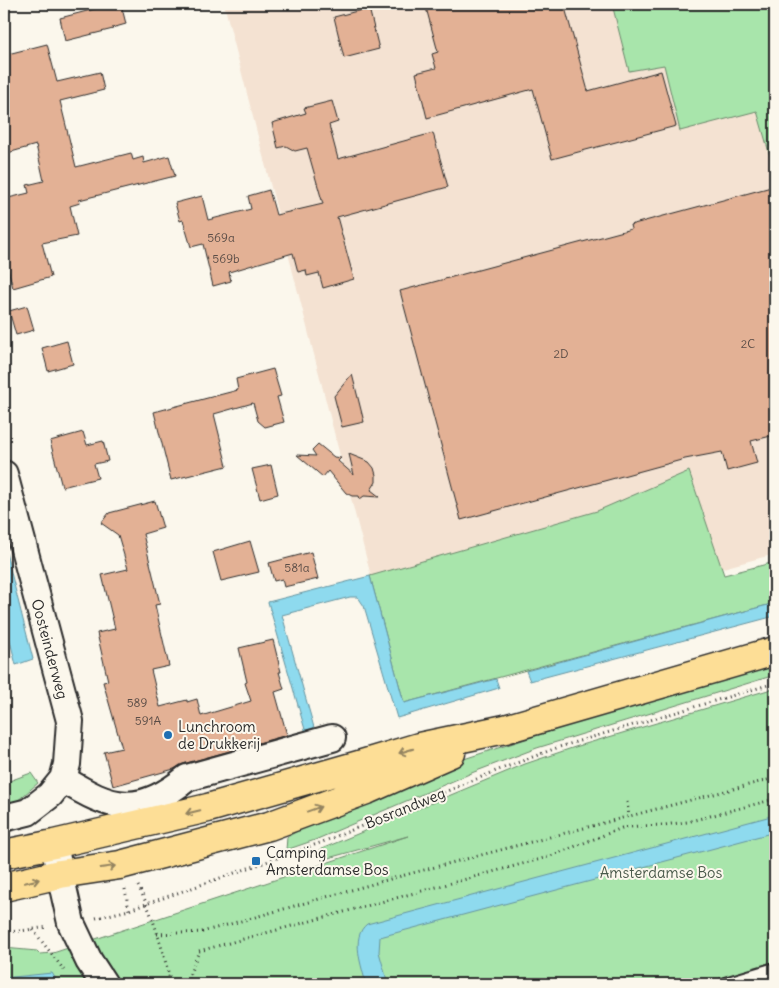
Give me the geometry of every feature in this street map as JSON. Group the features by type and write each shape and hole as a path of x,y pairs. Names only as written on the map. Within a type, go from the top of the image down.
{"main road":[{"name":"Bosrandweg","path":"4,854 208,808 419,747 505,729 775,651"},
{"name":"Bosrandweg","path":"4,887 60,874 120,865 269,826 369,789 505,729"}],"street":[{"name":"Oosteinderweg","path":"4,474 70,721 67,764 62,779 50,795 28,812 4,818"},
{"path":"62,779 84,793 106,802 125,805 145,803 174,788 187,778 332,738"},
{"path":"54,844 71,923 89,961 104,984"}],"lane":[{"path":"725,984 775,969"}],"path":[{"name":"Bosrandweg","path":"4,932 33,930 100,918 129,910 320,843 501,768 559,747 775,683"},
{"path":"156,934 202,932 401,876 775,778"},
{"path":"190,984 189,976 199,951 548,857 622,828 687,822 775,799"},
{"path":"627,802 629,816"},
{"path":"136,882 146,904 171,984"},
{"path":"33,930 65,971"}],"shaded area":[{"path":"224,4 775,4 775,554 392,658"}],"green space":[{"path":"612,4 775,4 775,173 757,111 680,131 664,65 629,71"},
{"path":"689,471 724,575 775,562 775,603 404,703 370,576 597,511"},
{"path":"775,662 775,675 537,748 474,772 315,840 286,850 287,837 329,813 433,769"},
{"name":"Amsterdamse Bos","path":"775,688 775,984 4,984 4,948 37,951 40,954 53,953 408,836 321,860 319,850 525,764 575,747"},
{"path":"31,773 38,783 15,803 4,807 4,783"}],"water":[{"path":"4,545 33,659 16,665 4,617"},
{"path":"370,576 404,703 496,679 499,688 397,718 364,606 358,597 350,597 282,615 315,731 306,733 268,602"},
{"path":"775,603 775,616 530,681 526,671"},
{"path":"775,815 775,832 380,937 379,952 388,984 366,984 358,944 359,936 367,924"},
{"path":"52,973 59,984 4,984 4,978"}],"building":[{"path":"114,4 121,4 126,24 65,41 60,18"},
{"path":"425,4 564,4 588,91 661,71 676,126 552,159 533,89 427,118 416,73 436,68 432,54 438,52"},
{"path":"369,8 379,49 344,58 334,17"},
{"path":"47,44 57,82 100,72 104,90 60,101 76,167 131,153 133,160 143,157 144,163 169,156 175,176 79,200 80,203 70,206 77,236 42,243 51,277 13,288 4,254 4,199 29,193 27,185 44,181 36,145 4,154 4,55"},
{"path":"332,101 338,122 329,125 338,159 433,133 448,187 337,217 354,279 323,288 319,273 307,276 306,270 298,272 293,253 229,272 231,281 213,286 203,244 191,247 183,220 180,221 175,203 202,196 208,220 251,209 248,196 269,190 276,215 323,204 307,148 295,151 286,146 278,148 272,123 306,113 304,108"},
{"path":"775,186 775,435 751,441 757,463 727,471 722,452 685,459 461,520 400,291 631,229 630,225"},
{"path":"27,306 34,330 16,335 9,311"},
{"path":"67,341 73,364 48,371 42,348"},
{"path":"273,369 281,396 277,397 284,422 265,427 258,421 253,403 214,414 227,466 171,480 154,412 238,390 236,379"},
{"path":"352,374 364,422 342,427 334,396"},
{"path":"83,432 87,445 103,441 108,461 94,464 98,478 62,487 50,441"},
{"path":"318,444 334,457 341,458 338,461 354,475 349,454 369,462 374,468 376,475 376,482 371,490 380,497 364,496 360,499 359,496 352,496 346,493 328,471 323,477 297,455 316,456 312,450"},
{"path":"271,465 278,494 260,499 252,469"},
{"path":"155,501 163,528 143,534 160,604 155,605 169,666 151,670 160,707 197,699 201,716 251,701 245,683 247,682 239,648 273,640 284,689 275,692 287,735 113,786 104,752 122,748 103,682 108,681 97,633 115,629 102,575 128,569 118,535 101,523 109,513"},
{"path":"250,541 259,572 221,581 213,552"},
{"path":"311,552 318,579 284,587 282,579 274,581 269,563"}],"place":[{"name":"Lunchroom de Drukkerij","path":"168,735"},
{"name":"Camping Amsterdamse Bos","path":"256,861"}]}
